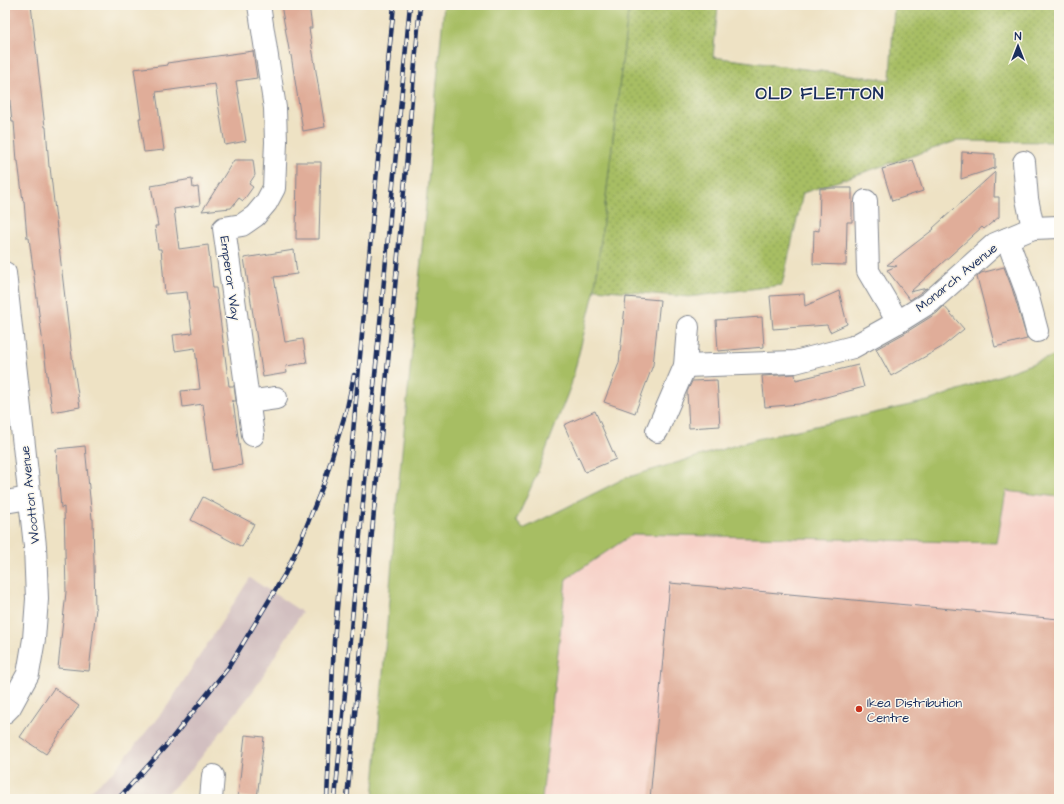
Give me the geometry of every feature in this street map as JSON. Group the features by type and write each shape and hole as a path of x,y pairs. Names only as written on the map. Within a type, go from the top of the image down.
{"street":[{"name":"Emperor Way","path":"252,435 224,228 242,225 256,216 274,188 276,142 275,108 259,5"},
{"path":"1024,162 1027,199 1033,228"},
{"path":"866,201 868,271 898,322"},
{"name":"Monarch Avenue","path":"685,366 795,362 853,347 930,302 995,244 1033,228 1059,227"},
{"path":"1007,239 1026,290 1037,331"},
{"name":"Wootton Avenue","path":"5,273 35,546 37,599 34,639 28,674 10,707 5,712"},
{"path":"657,431 685,366 688,327"},
{"path":"248,402 276,398"},
{"path":"5,502 29,498"},
{"path":"211,799 213,776"}],"shaded area":[{"path":"1059,381 1059,799 458,799 534,562"},
{"path":"250,578 302,612 254,690 191,770 162,799 80,799 114,771 168,705"}],"green space":[{"path":"444,5 629,5 595,289 571,385 536,476 516,521 523,529 625,478 757,439 928,401 1059,354 1059,497 1006,491 997,543 633,534 566,579 542,799 373,799 396,511"},
{"path":"629,5 718,5 713,57 890,80 894,5 1059,5 1059,142 956,141 803,193 782,285 689,297 595,289"}],"building":[{"path":"5,5 31,5 71,350 80,407 52,412 29,238 27,238 24,201 17,161 14,122 12,122 5,46"},
{"path":"281,5 309,5 312,28 309,28 325,127 303,131 291,55"},
{"path":"253,51 257,78 236,81 246,141 225,145 215,84 156,92 164,150 144,152 134,69"},
{"path":"962,152 995,154 995,168 961,179"},
{"path":"234,160 253,160 255,175 249,184 253,187 243,201 239,198 231,208 202,211"},
{"path":"913,160 923,191 892,201 882,169"},
{"path":"297,162 321,162 319,239 296,239"},
{"path":"995,172 994,197 999,197 999,217 984,229 982,227 910,292 927,288 910,300 887,270 897,266 887,265 934,229 933,228"},
{"path":"192,179 193,188 198,187 200,205 174,209 179,249 208,245 213,288 216,288 229,386 234,386 236,401 233,401 242,465 212,470 203,404 183,407 181,391 200,389 195,348 175,351 173,335 192,333 187,292 165,294 161,249 158,249 155,226 158,226 151,186"},
{"path":"820,188 852,188 852,222 847,222 846,265 813,264 814,230 819,231"},
{"path":"294,250 297,274 274,277 285,342 303,339 307,363 286,366 287,373 263,377 244,258"},
{"path":"1004,267 1012,288 1027,339 995,347 977,277 981,273"},
{"path":"839,291 847,324 830,332 827,325 773,329 770,296 804,294 805,306"},
{"path":"626,297 660,300 653,365 635,413 604,402 619,363"},
{"path":"944,306 964,329 942,347 891,376 876,349 937,313"},
{"path":"762,317 764,347 718,351 716,320"},
{"path":"858,365 864,387 799,404 765,407 762,376 795,374 796,380"},
{"path":"717,380 720,426 689,428 687,392 692,381"},
{"path":"595,411 616,459 585,472 564,425"},
{"path":"85,446 93,519 96,608 89,671 58,668 66,592 64,507 61,508 56,449"},
{"path":"203,497 254,524 242,547 191,520"},
{"name":"Ikea Distribution Centre","path":"670,583 1059,619 1059,799 650,799"},
{"path":"54,688 79,706 46,754 20,737"},
{"path":"245,735 264,737 257,799 238,796"}],"railway":[{"path":"327,799 334,641 377,170 394,5"},
{"path":"335,799 410,5"},
{"path":"347,799 420,5"},
{"path":"118,799 165,747 228,668 285,574 324,483 347,408 354,375"}],"place":[{"name":"Ikea Distribution Centre","path":"859,709"}],"district":[{"name":"OLD FLETTON","path":"820,93"}]}
